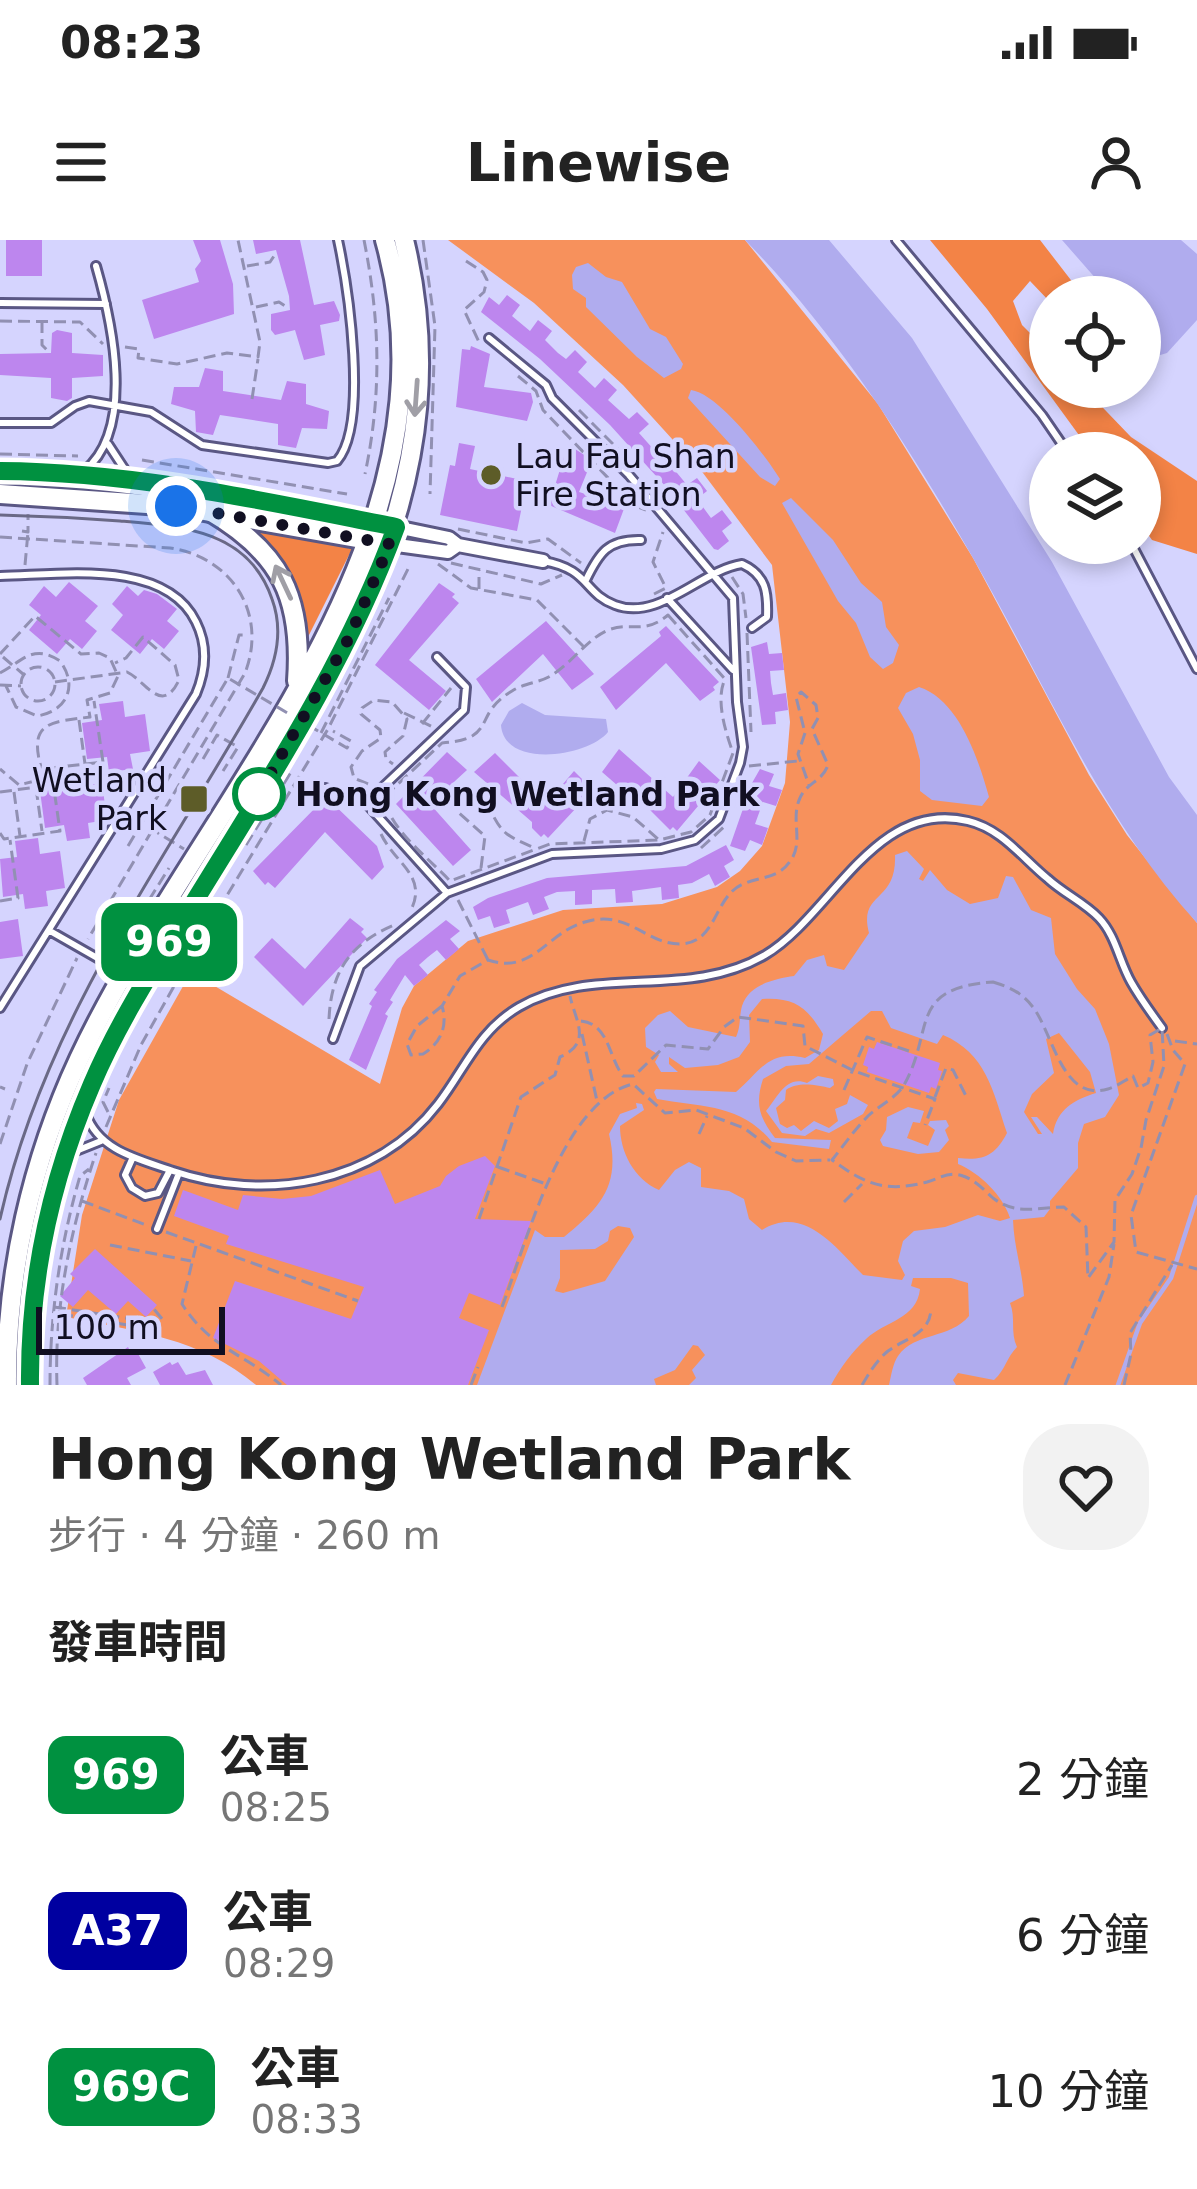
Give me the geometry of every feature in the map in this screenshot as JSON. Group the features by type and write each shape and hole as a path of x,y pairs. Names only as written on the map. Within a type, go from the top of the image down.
{"main road":[{"path":"7,1385 17,1260 41,1158 79,1059 124,974 334,620 371,531 393,447 400,368 398,313 385,240"},
{"path":"30,1385 40,1264 63,1160 83,1105 114,1037 336,662 393,535 409,467 417,375 415,309 404,240"},
{"path":"0,471 80,465 393,535"},
{"path":"0,494 142,502 371,531"},
{"path":"208,510 250,538 280,574 298,632 296,686"}],"street":[{"path":"393,535 448,538 458,545 543,561"}],"lane":[{"path":"0,423 51,423 80,403 112,404 151,412 202,445 337,461 346,441 353,362 351,309 338,240"},
{"path":"896,240 1054,432"},
{"path":"96,266 115,346 108,444 131,478"},
{"path":"0,303 106,304"},
{"path":"333,1039 360,966 452,897 543,856 661,849 707,833 719,819 742,754 735,604 730,592 617,461 552,398 546,385 489,338"},
{"path":"80,465 108,444"},
{"path":"586,580 603,548 612,542 640,539"},
{"path":"543,561 566,566 602,598 620,607 640,608 724,569 748,566 765,585 766,617 752,628"},
{"path":"1142,564 1197,670"},
{"path":"0,576 129,576 152,581 188,608 205,650 196,694 0,1008"},
{"path":"667,598 735,672"},
{"path":"366,803 464,710 466,687 436,657"},
{"path":"325,788 366,803 452,897"},
{"path":"83,1105 101,1141 179,1173 227,1185 276,1186 324,1178 390,1148 422,1122 495,1024 535,999 578,986 709,979 743,967 802,927 842,878 888,839 918,823 952,818 1000,835 1049,881 1099,918 1118,947 1129,980 1162,1028"},
{"path":"184,918 219,938"},
{"path":"50,931 124,974"},
{"path":"63,1160 78,1148 101,1141"},
{"path":"133,1157 125,1175 132,1188 146,1196 158,1193 170,1170"},
{"path":"158,1229 179,1173"}],"path":[{"path":"238,240 260,343 252,399"},
{"path":"364,240 376,307 379,362 364,474"},
{"path":"244,267 271,262 276,253"},
{"path":"466,261 488,280 484,292 464,310 479,341 488,327"},
{"path":"253,308 279,302 288,308"},
{"path":"0,321 80,322 103,344 139,349 138,358 177,364 227,352 258,357"},
{"path":"42,321 42,345 49,352"},
{"path":"508,367 536,391 543,410 635,506 646,510"},
{"path":"568,400 624,455"},
{"path":"0,454 80,465"},
{"path":"142,460 347,494"},
{"path":"428,484 430,494"},
{"path":"16,576 28,562 28,507 22,507"},
{"path":"456,528 526,543 548,539 561,546 566,566 560,577 541,584 431,560 471,588 531,597 585,648"},
{"path":"646,597 666,588 653,562 661,528"},
{"path":"0,538 183,550 206,559 226,574 247,604 252,651 212,731 82,949 27,1064 0,1144"},
{"path":"566,556 590,571"},
{"path":"58,1385 69,1246 80,1200 141,1045 293,786 331,730 410,565"},
{"path":"478,589 480,568"},
{"path":"724,569 738,584 745,602 752,747"},
{"path":"502,592 503,573"},
{"path":"528,578 531,597"},
{"path":"321,733 388,598"},
{"path":"668,615 725,679 720,687 733,752 710,815 691,832 659,840 536,848 450,880 398,825 384,804 385,796 442,743 474,738 488,713 510,692 553,676 607,631 655,626 668,615"},
{"path":"24,674 1,655 35,616 81,655 99,653 118,672 110,693 87,700 90,717 53,722 42,729"},
{"path":"128,846 228,678 239,635 245,635"},
{"path":"55,682 118,672 136,676 156,695 171,692 179,680 175,665 143,637 115,664"},
{"path":"0,673 32,652 47,653 65,666 70,681 68,696 59,708 38,716 16,706 3,686"},
{"path":"40,667 49,670 55,682 51,696 38,701 28,698 21,686 24,674 40,667"},
{"path":"228,678 347,748 351,741 331,730"},
{"path":"422,724 454,684 458,693"},
{"path":"3,686 21,686"},
{"path":"805,733 799,692 810,696 818,718 797,749 809,785"},
{"path":"0,833 10,838 60,831 51,768 103,762 94,699"},
{"path":"371,786 354,778 351,771 358,756 381,738 378,726 363,716 362,708 374,700 386,700 422,724 435,727"},
{"path":"383,775 395,764 386,759 385,752 406,731 404,713"},
{"path":"0,770 19,785 34,781 41,767 36,748 42,729 38,716"},
{"path":"79,718 85,764"},
{"path":"422,739 444,718"},
{"path":"442,1006 441,1036 420,1056 412,1055 407,1044 413,1031 442,1006 453,982 488,960 525,962 565,930 601,919 633,924 676,944 698,939 710,928 728,894 741,885 772,877 791,861 797,844 798,803 828,765 812,729"},
{"path":"212,731 244,752"},
{"path":"203,759 212,731"},
{"path":"223,771 238,748"},
{"path":"746,775 752,755"},
{"path":"749,766 800,760"},
{"path":"0,791 53,784"},
{"path":"293,786 325,788"},
{"path":"36,787 43,833"},
{"path":"14,790 20,836"},
{"path":"480,869 487,842 479,827 458,812 463,797 487,802 503,831 536,848"},
{"path":"584,843 587,823 607,809 634,817 659,840"},
{"path":"153,829 164,824"},
{"path":"690,852 713,841 728,824"},
{"path":"374,825 392,855 416,879 416,898 405,918"},
{"path":"153,829 181,847 184,836"},
{"path":"0,901 18,898 10,838"},
{"path":"231,867 241,873"},
{"path":"464,896 452,897 488,960"},
{"path":"329,1022 331,985 339,971 359,948 399,922"},
{"path":"832,1160 865,1119 903,1088 927,1015 940,995 964,984 993,982 1017,990 1035,1008 1060,1064 1076,1084 1096,1090 1133,1076 1138,1088 1148,1083 1153,1062 1150,1035 1162,1028"},
{"path":"578,986 569,994 580,1021 598,1102"},
{"path":"580,1021 590,1021 600,1029 623,1076 634,1076 666,1045 708,1049 738,1017 752,1018 803,1026 805,1046 854,1071 935,1099"},
{"path":"1162,1028 1185,1064 1131,1215 1136,1252 1197,1269"},
{"path":"1065,1385 1108,1277 1114,1200 1132,1174 1164,1066 1162,1028"},
{"path":"479,1219 521,1097 556,1075 560,1057 570,1053 582,1034"},
{"path":"844,1090 867,1037 915,1053"},
{"path":"1172,1040 1197,1044"},
{"path":"925,1125 946,1068 953,1070 966,1096"},
{"path":"502,1307 558,1158 598,1102 612,1089 633,1084 664,1113 696,1110 708,1114 744,1128 796,1161 832,1160 864,1183 902,1185 949,1174 964,1176 998,1202 1022,1212 1064,1208 1086,1227 1088,1278 1114,1242"},
{"path":"699,1134 708,1114"},
{"path":"498,1166 547,1185"},
{"path":"50,1385 54,1306 68,1216 80,1176 91,1168"},
{"path":"844,1202 864,1183"},
{"path":"80,1200 358,1301"},
{"path":"196,1244 182,1304 211,1341 258,1366 281,1385"},
{"path":"110,1245 190,1262"},
{"path":"1124,1385 1130,1333 1173,1263"},
{"path":"62,1308 73,1304"},
{"path":"54,1306 62,1308 152,1328 163,1320 150,1310 151,1322 62,1308"},
{"path":"862,1385 887,1352 918,1334 931,1320 931,1309"},
{"path":"471,1385 478,1367"}],"shaded area":[{"name":"Hong Kong Wetland Park","path":"448,240 745,240 878,404 973,558 1089,775 1127,835 1197,923 1197,1385 256,1385 190,1347 66,1317 82,1215 119,1100 191,972 380,1084 402,1008 414,986 468,941 563,910 662,904 717,887 740,871 762,846 785,783 790,722 772,565 703,473 623,385 534,303"},
{"path":"745,240 829,240 912,338 1029,525 1029,564 1053,564 1169,777 1197,815 1197,923 1102,793 973,558 897,433 778,276"},
{"path":"930,240 1040,240 1068,276 1029,276 1013,301 1029,332 1029,367"},
{"path":"1062,240 1181,240 1197,254 1197,320 1161,355 1161,276 1094,276"},
{"path":"588,263 622,282 650,329 666,337 683,364 681,369 664,378 586,307 586,298 573,289 572,275 576,267"},
{"path":"691,390 715,402 740,427 780,479 775,486 760,477 688,398"},
{"path":"1059,408 1103,408 1126,432 1077,432"},
{"path":"1161,457 1197,481 1197,554 1161,543"},
{"path":"791,498 833,540 861,583 882,602 886,627 899,645 893,663 883,669 870,657 856,623 838,601 782,503"},
{"path":"246,524 352,549 305,643 301,608 290,577"},
{"path":"919,687 945,704 965,732 989,797 982,806 932,800 920,791 920,760 913,734 898,708 906,693"},
{"path":"522,703 545,715 606,719 608,732 598,741 566,752 531,753 516,748 501,725 509,711"},
{"path":"907,851 924,869 919,879 923,881 930,870 947,890 970,904 998,898 1006,876 1013,877 1031,910 1051,918 1055,954 1095,1009 1109,1044 1119,1095 1105,1117 1084,1124 1078,1168 1050,1201 1044,1217 1013,1220 1024,1296 1010,1303 1017,1347 998,1376 994,1380 958,1373 953,1380 956,1385 889,1385 895,1362 905,1348 952,1329 969,1316 968,1283 913,1278 911,1286 920,1289 913,1307 866,1339 831,1385 689,1385 696,1378 692,1370 705,1355 693,1345 675,1370 654,1379 656,1385 477,1385 535,1230 545,1237 564,1237 598,1205 610,1181 609,1134 620,1114 637,1108 636,1103 644,1110 620,1126 626,1155 642,1179 659,1190 675,1170 689,1162 701,1168 701,1187 729,1191 744,1199 749,1219 762,1230 777,1223 805,1226 830,1242 863,1275 902,1280 905,1275 898,1261 903,1241 914,1231 945,1227 978,1215 1000,1221 1010,1218 990,1186 958,1164 958,1158 987,1155 1007,1133 978,1063 943,1035 937,1044 891,1028 882,1011 871,1011 809,1064 786,1066 763,1079 760,1110 775,1138 831,1140 829,1149 772,1142 734,1114 657,1099 654,1092 736,1092 773,1060 805,1058 819,1050 823,1034 817,1025 805,1011 783,1000 762,999 749,1015 750,1042 739,1057 718,1065 685,1068 669,1057 669,1064 678,1072 661,1072 655,1062 659,1055 646,1047 645,1028 670,1011 688,1027 736,1037 745,999 757,988 794,976 807,960 824,955 827,966 844,970 869,933 869,910 890,882 895,855","holes":["1059,1033 1090,1072 1096,1093 1068,1107 1053,1134 1037,1117 1031,1117 1042,1134 1038,1134 1024,1112 1032,1094 1054,1073 1046,1039","618,1226 630,1228 634,1237 605,1281 555,1291 560,1250 595,1249"]},
{"path":"818,1076 833,1079 834,1085 786,1090 785,1100 776,1108 780,1124 801,1131 814,1121 829,1128 838,1121 835,1109 847,1104 850,1095 868,1105 863,1114 829,1133 816,1129 805,1136 782,1133 766,1111 788,1085"},
{"path":"908,1107 924,1111 907,1138 928,1146 935,1130 928,1125 930,1121 946,1120 949,1140 939,1152 918,1154 883,1146 880,1140 887,1117"}],"building":[{"path":"6,240 42,240 42,276 6,276"},
{"path":"193,240 220,240 233,284 234,314 154,339 142,300 199,282 195,269 201,261"},
{"path":"253,240 300,240 314,305 334,301 340,315 339,321 320,325 325,355 304,360 295,330 275,335 271,330 271,314 290,310 289,296 276,250 256,254"},
{"path":"507,295 520,305 512,316 530,331 538,320 552,331 545,340 558,353 566,359 575,350 587,362 578,372 595,388 604,378 617,390 608,400 629,419 637,412 649,424 639,433 655,451 665,442 677,454 668,462 687,485 697,478 707,491 697,499 711,518 722,510 732,523 722,531 729,541 714,549 610,425 481,312 489,297 499,305"},
{"path":"52,333 72,333 72,353 103,355 103,376 72,378 72,398 67,401 51,398 51,378 0,375 0,354 51,353"},
{"path":"471,346 490,354 484,387 531,393 527,421 456,407 462,349"},
{"path":"205,368 223,371 223,391 281,400 287,381 306,384 306,404 329,411 327,429 302,428 296,448 278,445 278,424 220,415 213,435 196,432 195,411 171,404 174,387 199,387"},
{"path":"459,443 475,446 470,469 527,481 517,531 440,515"},
{"path":"575,449 592,460 579,492 625,506 615,533 549,505 566,450"},
{"path":"69,582 98,606 85,621 97,631 82,649 70,639 57,654 29,630 41,615 29,605 44,586 56,597"},
{"path":"439,583 459,603 409,660 446,691 429,710 375,665"},
{"path":"127,586 138,596 144,590 157,594 177,609 167,621 179,631 164,649 152,639 140,654 111,630 123,615 112,604"},
{"path":"546,621 594,674 572,690 543,654 492,702 476,679"},
{"path":"666,626 719,682 715,690 700,701 666,663 616,710 600,687 661,636"},
{"path":"767,642 769,654 782,653 784,670 770,671 771,683 773,695 786,693 788,710 775,712 776,724 762,725 751,647"},
{"path":"123,701 125,717 145,714 150,751 130,754 133,769 109,772 107,757 87,759 82,723 102,720 99,704"},
{"path":"619,749 673,797 699,761 720,780 677,831 670,830 636,796 633,799 602,772"},
{"path":"447,752 467,770 430,804 471,850 453,866 396,804"},
{"path":"495,753 546,804 574,771 593,790 548,838 541,837 532,822 474,772"},
{"path":"760,769 774,774 769,786 782,790 776,806 763,802 755,824 768,828 762,845 750,840 745,851 730,846"},
{"path":"80,770 82,786 102,783 107,820 88,823 90,838 67,841 64,825 45,828 40,791 59,789 57,773"},
{"path":"326,797 377,846 384,867 372,880 325,832 275,888 268,882 265,885 253,871"},
{"path":"38,838 40,854 60,851 65,888 46,891 48,906 25,909 23,894 3,897 0,859 17,857 15,841"},
{"path":"726,845 734,860 724,866 730,877 715,886 709,874 678,885 679,898 662,900 661,887 632,891 633,902 616,903 615,889 592,890 592,904 575,905 575,891 557,892 544,897 549,909 533,915 528,902 506,910 510,923 494,928 490,916 478,920 473,907 547,878 686,866"},
{"path":"350,918 367,938 303,1006 254,957 272,938 305,969"},
{"path":"18,919 23,956 0,959 0,922"},
{"path":"446,920 460,931 450,939 459,949 446,960 437,950 428,957 419,965 428,975 414,986 405,975 390,1000 366,1070 349,1060 374,990 397,959"},
{"path":"877,1042 940,1063 936,1089 931,1087 929,1093 867,1072 863,1065 869,1047 874,1049"},
{"path":"485,1156 495,1166 475,1219 531,1221 500,1305 469,1293 459,1318 489,1330 468,1385 287,1385 259,1361 213,1338 235,1281 351,1319 364,1287 226,1244 229,1236 174,1216 183,1190 238,1210 243,1195 311,1196 380,1170 395,1204 440,1186 459,1166"},
{"path":"95,1249 157,1305 146,1317 128,1301 116,1314 88,1290 73,1307 60,1296 75,1278 70,1274"},
{"path":"128,1347 131,1353 136,1350 146,1368 127,1378 131,1385 87,1385 83,1378"},
{"path":"178,1362 186,1375 205,1370 213,1385 160,1385 153,1372"}],"waterway":[{"path":"1118,1385 1140,1323 1171,1278 1197,1197"}],"tram line":[{"path":"0,515 143,523 210,536 247,558 261,576 272,599 278,633 263,688 77,1010 20,1146 0,1219"}],"bus line":[{"name":"969","path":"0,471 166,482 396,527 336,662 130,1009 92,1085 63,1160 46,1231 35,1298 30,1385"}],"place":[{"name":"Lau Fau Shan Fire Station","path":"491,475"},
{"name":"Hong Kong Wetland Park","path":"259,794"},
{"name":"Wetland Park","path":"194,799"}],"route":[{"path":"176,506 390,544 349,638 259,794"}]}
